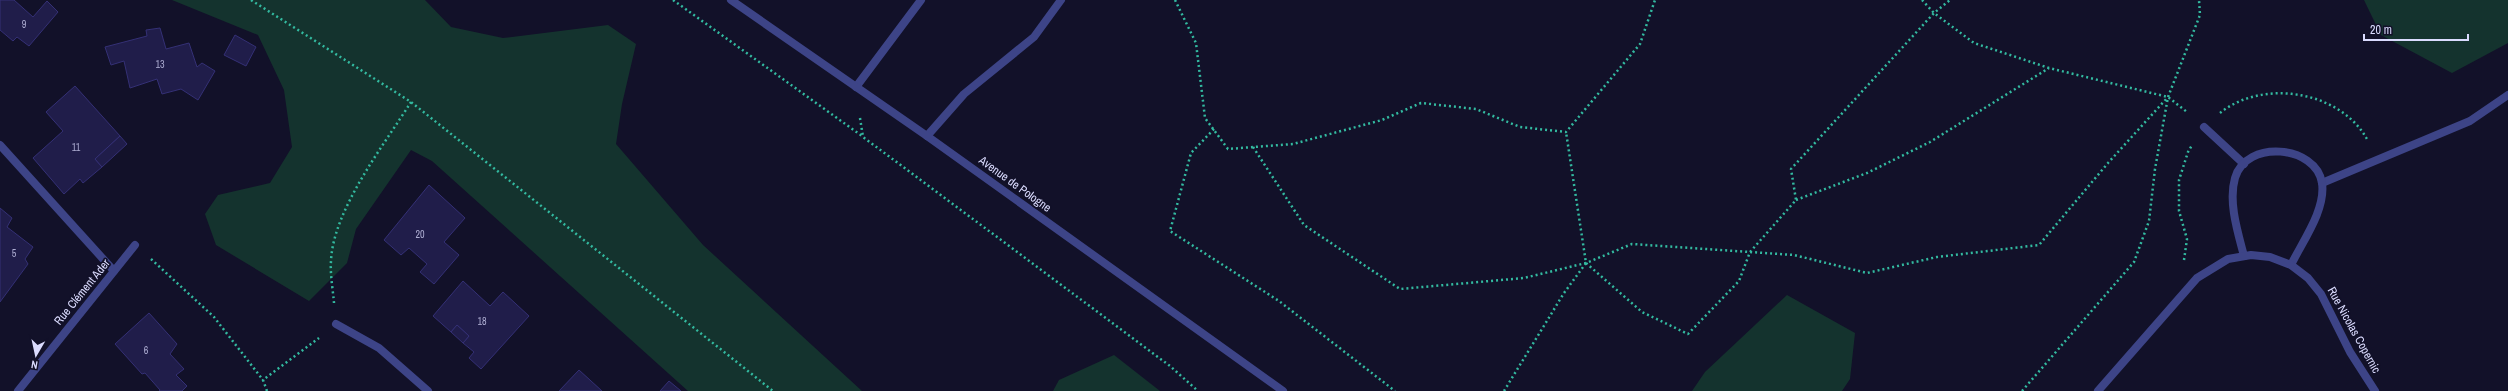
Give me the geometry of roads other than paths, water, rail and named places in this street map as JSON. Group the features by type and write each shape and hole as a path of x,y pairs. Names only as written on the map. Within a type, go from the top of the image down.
{"street":[{"name":"Avenue de Pologne","path":"731,0 927,136 1283,391"},
{"path":"856,87 921,0"},
{"path":"927,136 964,94 1034,37 1060,0"},
{"path":"2322,183 2470,122 2508,95"},
{"path":"2204,127 2244,164"},
{"path":"0,145 114,271"},
{"path":"2098,391 2197,278 2228,259 2244,256 2232,197 2235,177 2244,164 2257,154 2282,151 2301,156 2319,173 2322,183 2322,196 2317,212 2291,265"},
{"name":"Rue Clément Ader","path":"18,391 134,245"},
{"name":"Rue Nicolas Copernic","path":"2244,256 2270,257 2291,265 2308,278 2322,294 2350,352 2375,391"},
{"path":"336,324 379,348 428,391"}]}
